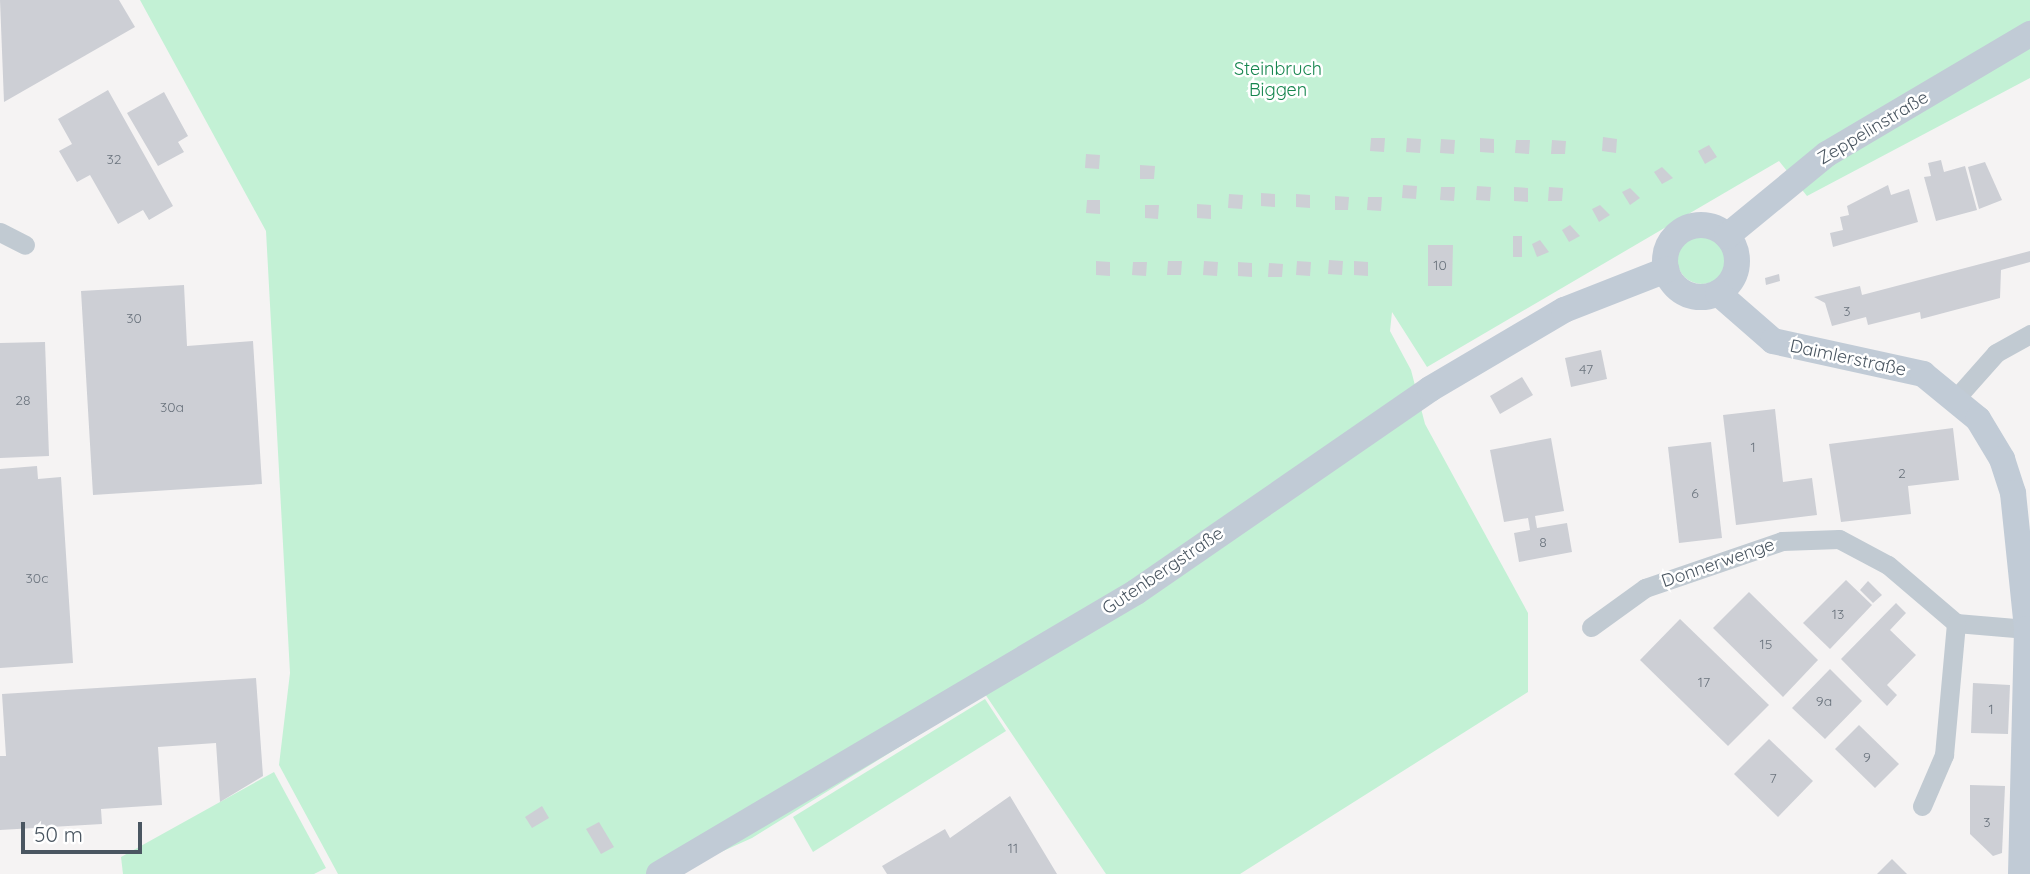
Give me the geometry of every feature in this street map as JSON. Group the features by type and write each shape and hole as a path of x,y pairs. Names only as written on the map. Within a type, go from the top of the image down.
{"main road":[{"name":"Zeppelinstraße","path":"1727,236 1827,154 2030,34"},
{"path":"1706,226 1727,236 1737,267 1718,293 1686,294 1666,270 1668,247 1684,230 1706,226"},
{"name":"Gutenbergstraße","path":"659,874 1136,592 1430,389 1564,310 1666,270"},
{"name":"Daimlerstraße","path":"1718,293 1773,341 1812,354 1892,364 1957,397 1996,449 2013,493 2027,629 2021,874"}],"street":[{"path":"0,232 25,245"},
{"path":"1957,397 1996,353 2030,334"},
{"name":"Donnerwenge","path":"1591,627 1645,588 1782,541 1839,539 1888,565 1956,623"},
{"path":"1922,806 1944,755 1956,623 2027,629"}],"green space":[{"name":"Steinbruch Biggen","path":"140,0 2030,0 2030,78 1807,196 1779,161 1427,367 1392,312 1390,331 1411,370 1425,424 1528,613 1528,692 1240,874 1106,874 985,694 752,838 672,874 338,874 279,765 290,673 266,231"},
{"path":"1692,235 1712,235 1726,249 1726,269 1712,283 1692,283 1678,269 1678,249"},
{"path":"985,699 1006,731 813,852 793,817"},
{"path":"274,772 326,868 314,874 123,874 121,857"}],"building":[{"path":"0,0 119,0 135,27 4,102"},
{"path":"108,90 173,206 149,220 143,210 118,224 90,175 77,182 59,151 72,144 58,119"},
{"path":"164,92 188,136 178,142 184,152 158,166 127,113"},
{"path":"1603,137 1617,139 1616,153 1602,151"},
{"path":"1371,138 1385,138 1384,152 1370,151"},
{"path":"1407,138 1421,139 1420,153 1406,152"},
{"path":"1480,138 1494,139 1494,153 1480,152"},
{"path":"1441,139 1455,140 1454,154 1440,153"},
{"path":"1516,140 1530,140 1529,154 1515,153"},
{"path":"1552,140 1566,141 1565,154 1551,154"},
{"path":"1709,145 1717,157 1705,164 1698,151"},
{"path":"1086,154 1100,155 1099,169 1085,168"},
{"path":"1941,160 1944,172 1965,166 1977,210 1936,221 1924,177 1931,176 1928,163"},
{"path":"1985,162 2002,200 1979,209 1968,167"},
{"path":"1140,165 1155,166 1154,179 1140,179"},
{"path":"1662,167 1673,178 1662,184 1654,172"},
{"path":"1403,185 1417,186 1416,199 1402,198"},
{"path":"1888,185 1891,195 1909,189 1918,222 1833,247 1830,233 1843,230 1840,217 1849,215 1847,206"},
{"path":"1477,186 1491,187 1490,201 1476,200"},
{"path":"1441,187 1455,187 1454,201 1440,200"},
{"path":"1514,187 1528,188 1528,202 1514,201"},
{"path":"1549,187 1563,188 1562,201 1548,201"},
{"path":"1630,188 1640,198 1630,205 1622,192"},
{"path":"1261,193 1275,194 1275,207 1261,206"},
{"path":"1229,194 1243,195 1242,209 1228,208"},
{"path":"1296,194 1310,195 1310,208 1296,207"},
{"path":"1335,196 1349,197 1348,210 1335,210"},
{"path":"1368,197 1382,197 1381,211 1367,210"},
{"path":"1087,200 1100,200 1100,214 1086,213"},
{"path":"1197,204 1211,205 1211,219 1197,218"},
{"path":"1145,205 1159,205 1158,219 1145,218"},
{"path":"1600,205 1610,215 1599,222 1592,209"},
{"path":"1570,225 1580,236 1569,242 1562,230"},
{"path":"1513,236 1522,236 1522,257 1513,257"},
{"path":"1540,240 1549,252 1537,257 1532,244"},
{"path":"1428,245 1453,245 1452,286 1428,286"},
{"path":"2030,251 2030,262 2001,270 2000,298 1921,319 1920,312 1868,325 1866,317 1832,326 1825,303 1814,297 1860,286 1862,295"},
{"path":"1329,260 1343,261 1342,275 1328,274"},
{"path":"1096,261 1110,262 1110,276 1096,275"},
{"path":"1168,261 1182,261 1181,275 1167,275"},
{"path":"1204,261 1218,262 1217,276 1203,275"},
{"path":"1297,261 1311,262 1310,276 1296,275"},
{"path":"1354,261 1368,262 1368,276 1354,275"},
{"path":"1133,262 1147,262 1146,276 1132,275"},
{"path":"1238,262 1252,263 1252,277 1238,276"},
{"path":"1269,263 1283,264 1282,277 1268,277"},
{"path":"1779,274 1780,281 1766,285 1765,278"},
{"path":"184,285 187,346 253,341 262,484 93,495 81,291"},
{"path":"45,342 49,456 0,458 0,343"},
{"path":"1601,350 1607,379 1571,387 1565,358"},
{"path":"1522,377 1533,395 1500,414 1490,396"},
{"path":"1775,409 1783,482 1812,478 1817,515 1736,525 1723,415"},
{"path":"1953,428 1959,480 1908,486 1911,514 1841,522 1829,444"},
{"path":"1551,438 1564,511 1535,516 1537,528 1567,523 1572,552 1519,562 1514,533 1530,530 1528,518 1504,522 1490,450"},
{"path":"1711,442 1722,538 1679,543 1668,447"},
{"path":"37,466 38,479 61,477 73,663 0,668 0,469"},
{"path":"1846,580 1872,605 1830,649 1803,623"},
{"path":"1868,581 1882,595 1873,603 1860,590"},
{"path":"1749,592 1818,660 1783,697 1713,628"},
{"path":"1896,603 1906,613 1890,630 1916,655 1887,685 1897,695 1887,706 1841,659"},
{"path":"1680,619 1769,705 1728,746 1640,660"},
{"path":"1830,669 1862,701 1825,739 1792,708"},
{"path":"256,678 263,776 220,802 216,743 158,747 162,805 101,809 102,824 0,830 0,756 6,756 2,694"},
{"path":"1973,683 2010,685 2008,734 1971,733"},
{"path":"1859,725 1899,764 1875,788 1835,749"},
{"path":"1769,739 1813,781 1778,817 1734,774"},
{"path":"1970,785 2005,786 2002,853 1993,856 1970,834"},
{"path":"1010,796 1057,874 887,874 882,866 945,829 950,838"},
{"path":"542,806 549,818 532,828 525,817"},
{"path":"599,822 614,847 601,854 586,829"},
{"path":"1892,859 1907,874 1877,874"}]}
